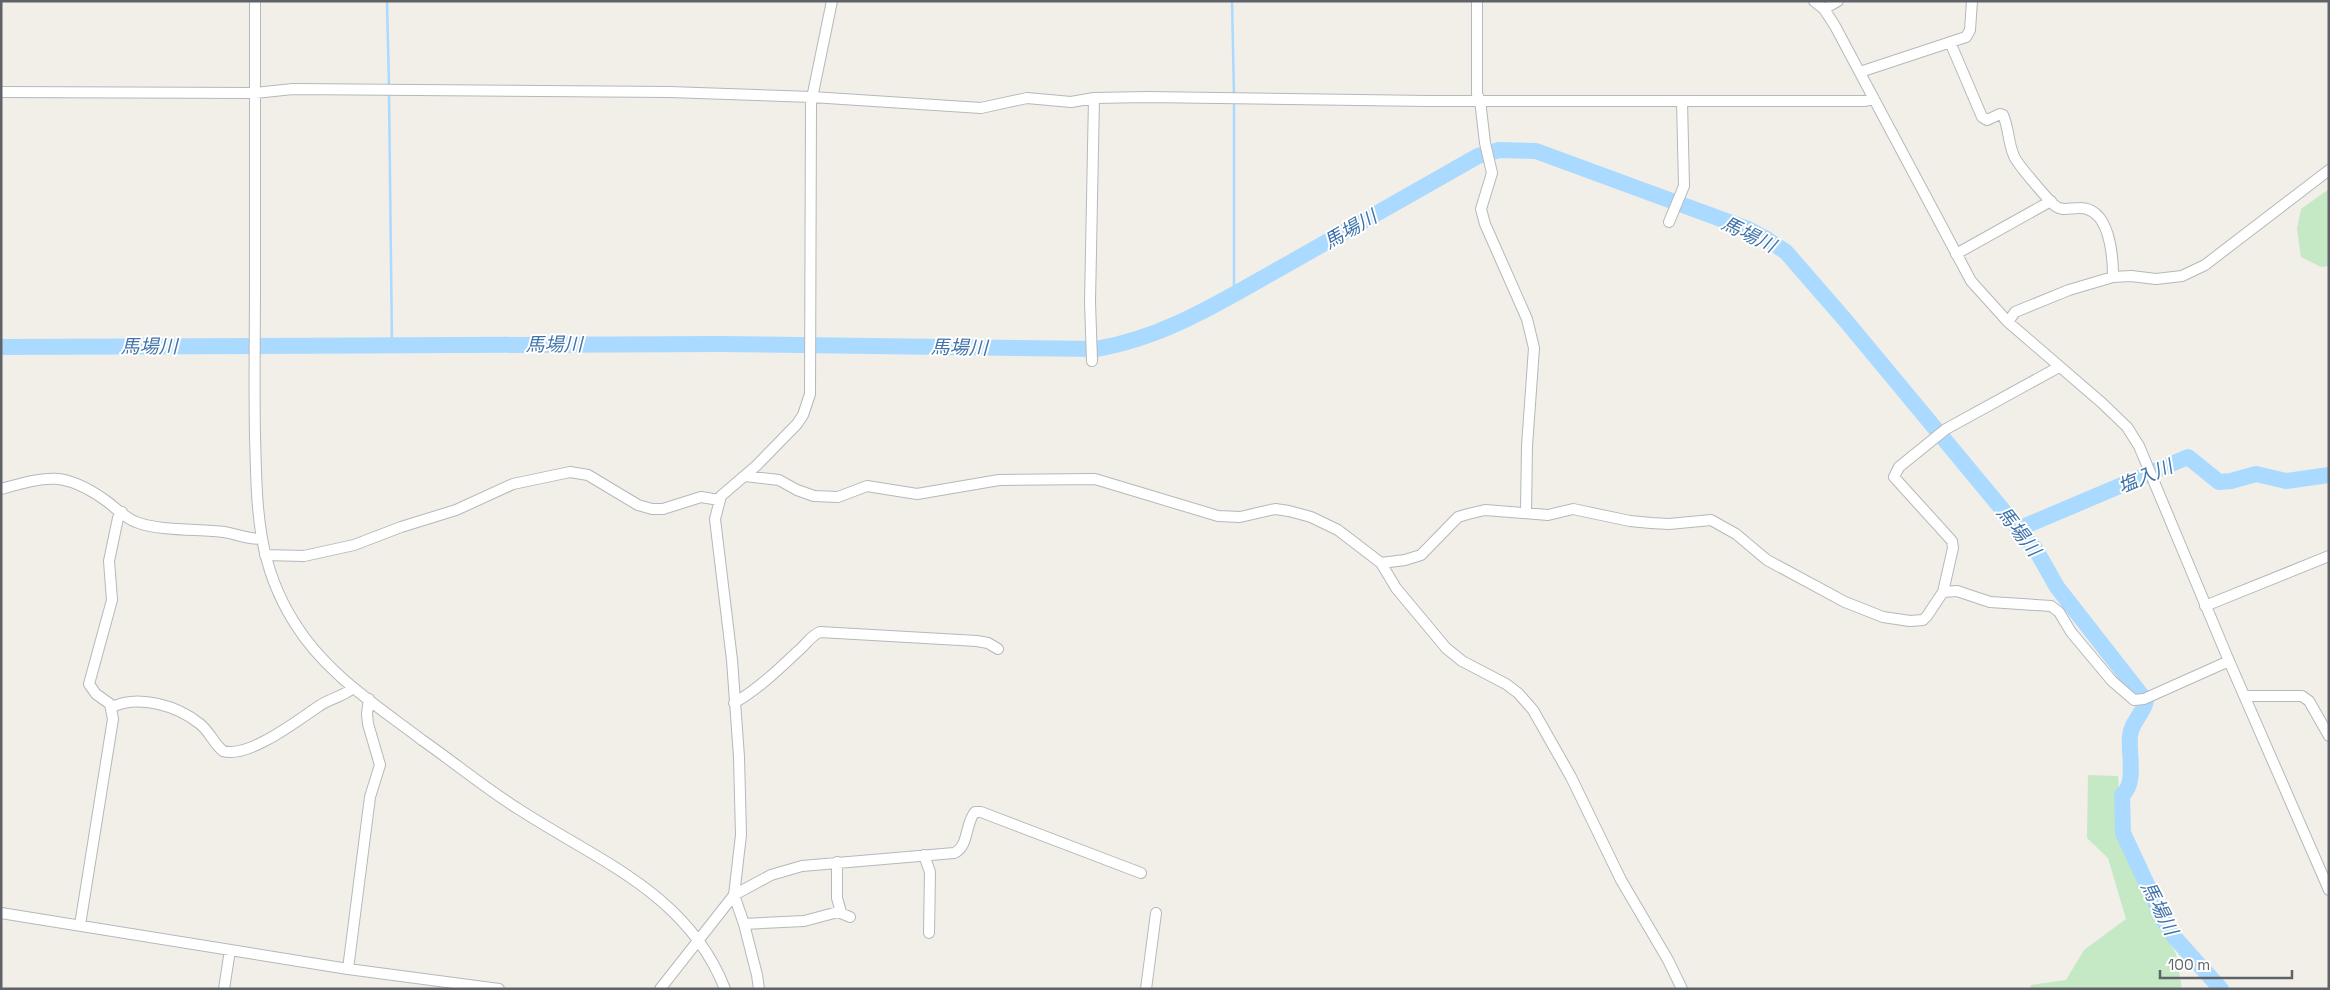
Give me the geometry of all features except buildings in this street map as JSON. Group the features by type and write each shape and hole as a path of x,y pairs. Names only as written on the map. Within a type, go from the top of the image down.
{"street":[{"path":"255,1 254,382 257,517 265,555 278,593 292,620 320,656 353,688 504,800 646,886 679,915 698,939 714,964 725,989"},
{"path":"759,989 744,924 734,895 741,835 739,757 732,660 715,528 719,500 745,476 803,415 810,394 812,97 824,49 832,1"},
{"path":"1477,1 1477,94 1480,100 1485,143 1491,164 1491,180 1481,214 1527,319 1534,348 1527,446 1526,512"},
{"path":"1814,1 1824,9 1860,72 1971,281 2008,322 2121,421 2139,446 2205,606 2329,890"},
{"path":"1824,9 1838,1"},
{"path":"1860,72 1966,37 1969,32 1972,1"},
{"path":"1950,42 1982,117 1987,120 2000,114 2003,115 2014,158 2058,208 2082,208 2096,215 2111,244 2114,277"},
{"path":"1,92 255,93 293,89 669,92 812,97 981,108 1027,98 1047,98 1064,102 1094,98 1864,102 1874,99"},
{"path":"1092,361 1090,302 1094,98"},
{"path":"1669,222 1684,186 1682,101"},
{"path":"2008,322 2015,312 2069,290 2114,277 2167,278 2182,276 2205,265 2329,170"},
{"path":"1956,254 2051,201"},
{"path":"1381,563 1406,560 1421,555 1458,518 1486,510 1548,515 1568,510 1580,510 1630,521 1669,524 1711,520 1736,534 1767,560 1845,602 1883,617 1910,621 1923,620 1943,592 1953,548 1952,541 1894,477 1899,467 1946,429 2059,367"},
{"path":"265,555 304,556 354,545 400,527 456,510 513,484 570,472 588,475 638,504 652,509 663,509 701,496 719,500"},
{"path":"745,476 779,480 797,490 814,496 838,497 867,486 916,494 999,480 1095,479 1218,516 1240,517 1275,509 1311,517 1338,530 1381,563 1396,588 1442,644 1462,661 1506,684 1518,693 1533,710 1576,786 1621,880 1668,960 1682,989"},
{"path":"1,490 30,481 54,478 80,483 134,522 144,525 226,533 248,539 261,539"},
{"path":"80,925 113,719 112,707 96,694 89,684 112,600 110,561 118,518 122,512"},
{"path":"2205,606 2329,556"},
{"path":"1943,592 1957,591 1990,602 2051,606 2059,612 2071,632 2112,681 2134,700 2144,699 2229,661"},
{"path":"734,703 800,650 812,636 820,632 977,641 988,643 998,649"},
{"path":"112,707 142,701 165,706 201,725 223,751 234,753 266,740 292,726 319,706 353,688"},
{"path":"2245,696 2302,696 2309,701 2329,736"},
{"path":"348,969 370,797 380,765 366,714 368,699"},
{"path":"660,989 734,895 782,871 802,866 958,852 963,844 970,819 978,811 1140,874"},
{"path":"924,855 930,872 929,933"},
{"path":"744,924 804,921 826,914 845,915 837,898 837,862"},
{"path":"1,913 230,950 306,960 348,969 499,989"},
{"path":"1146,989 1156,913"},
{"path":"224,989 230,950"}],"green space":[{"path":"2329,189 2329,266 2321,267 2301,257 2297,229 2301,209"},
{"path":"2088,775 2118,776 2123,841 2150,906 2176,954 2182,989 2030,989 2031,985 2066,980 2084,950 2126,919 2108,858 2087,838"}],"waterway":[{"path":"387,1 389,87"},
{"path":"1232,1 1234,95"},
{"path":"389,93 392,345"},
{"path":"1234,100 1234,294"},
{"name":"馬場川","path":"1,347 719,344 1096,349 1147,336 1195,315 1241,291 1478,156 1499,150 1536,151 1748,229 1786,252 1846,321 2036,550 2057,587 2146,701 2130,736 2131,776 2127,790 2122,795 2123,833 2164,921 2176,939 2221,989"},
{"name":"塩入川","path":"2018,529 2188,457 2219,482 2231,481 2256,474 2286,481 2329,475"}]}
